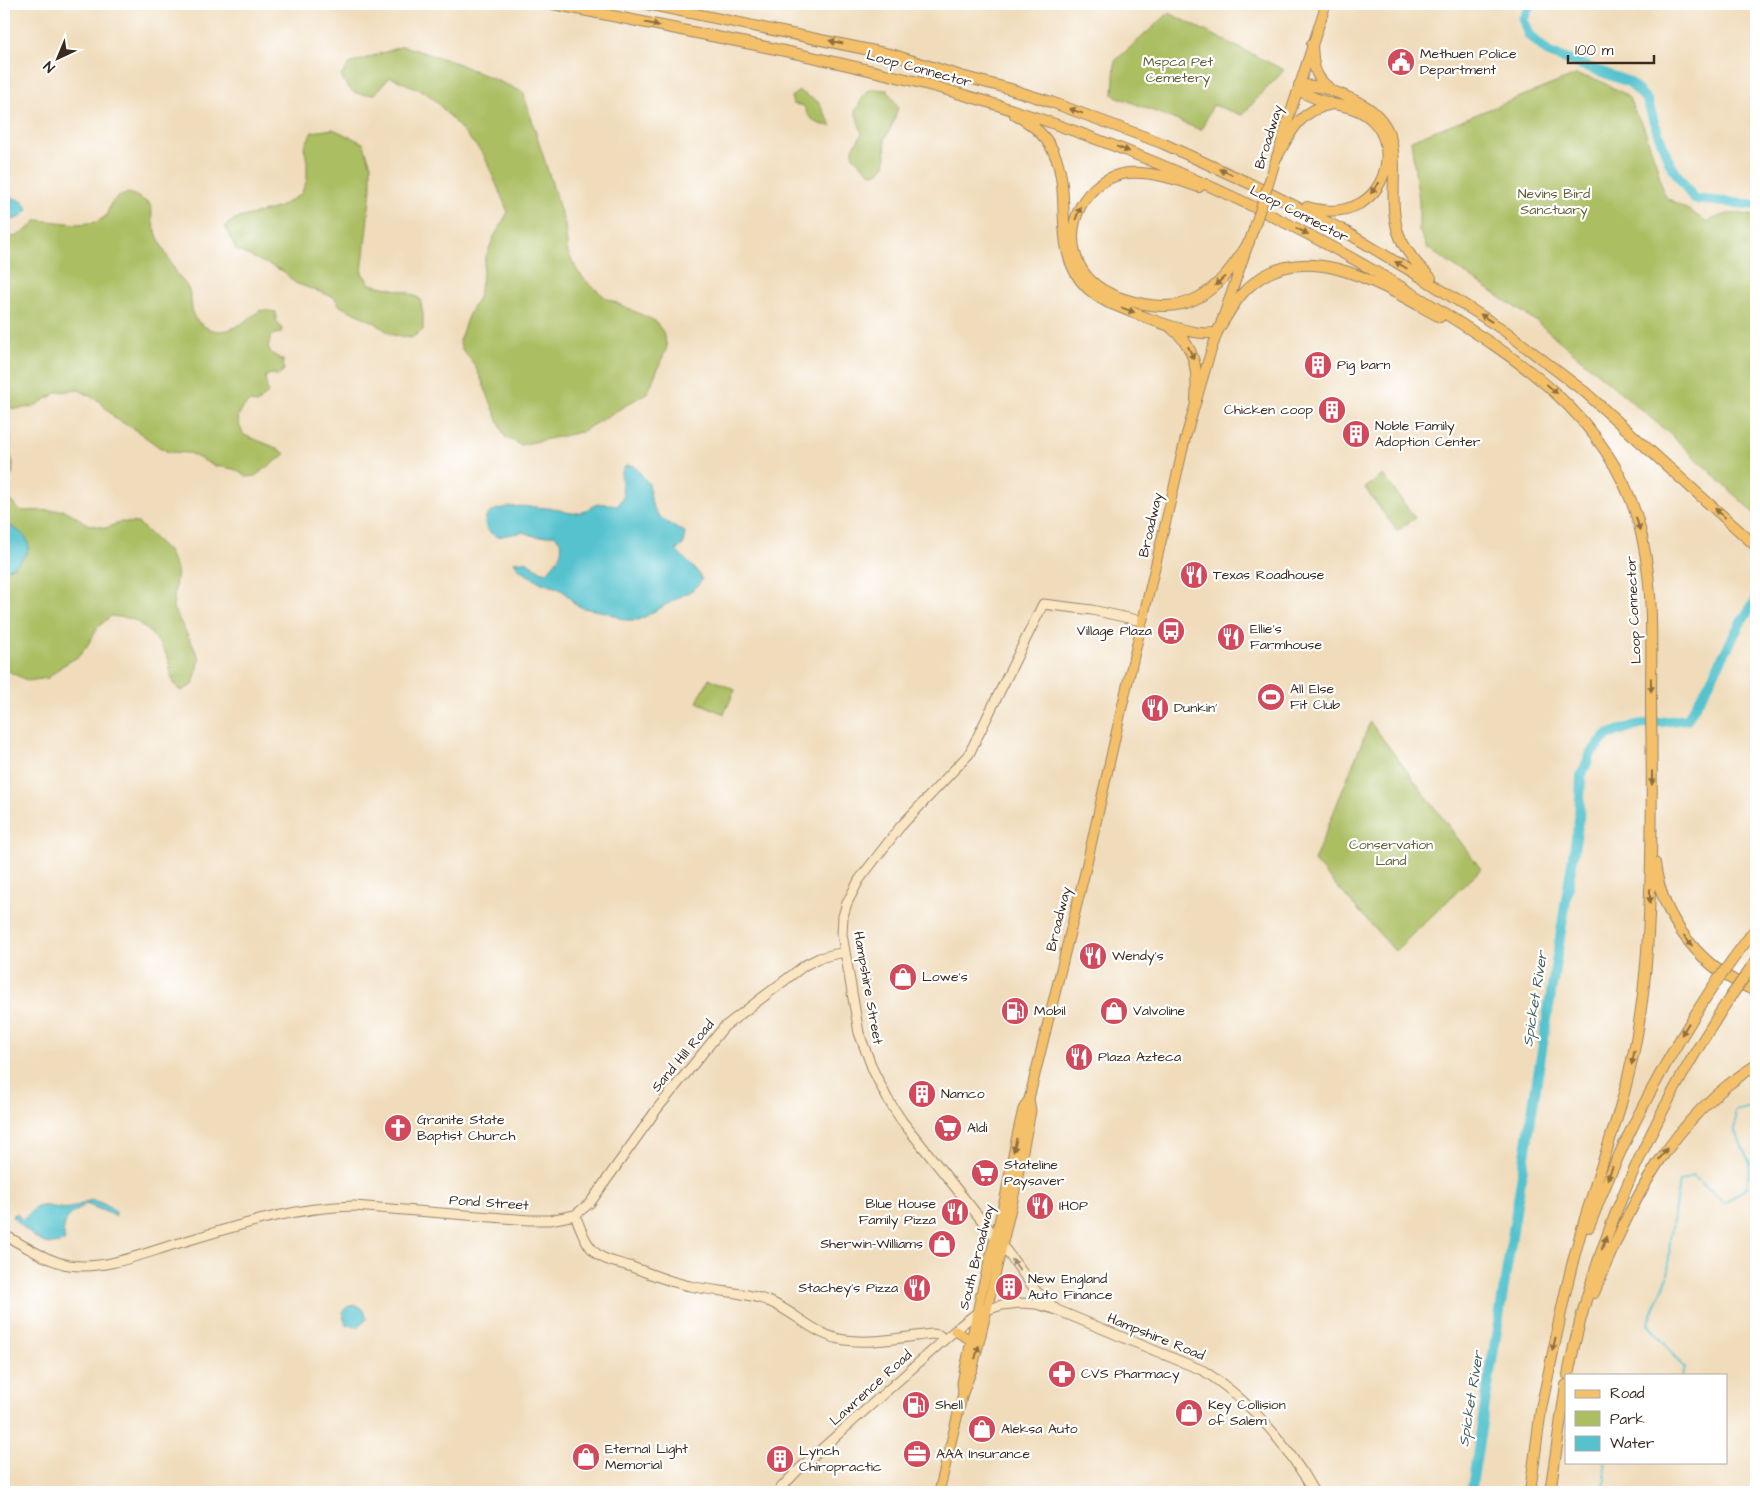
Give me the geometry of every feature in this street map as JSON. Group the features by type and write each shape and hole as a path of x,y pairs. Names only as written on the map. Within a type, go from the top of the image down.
{"highway":[{"name":"Loop Connector","path":"553,4 822,59 944,88 1085,134 1164,165 1344,252 1434,306 1507,354 1558,394 1586,424 1618,471 1634,509 1644,544 1649,576 1652,717 1651,830"},
{"name":"Loop Connector","path":"647,4 894,55 960,76 1008,88 1164,144 1251,184 1341,229 1457,299 1517,340 1586,393 1756,546"},
{"path":"1312,44 1314,71 1321,81 1333,90 1368,108 1381,119 1386,127 1393,148 1394,208 1400,238 1417,264 1457,299"},
{"path":"1298,87 1319,86 1333,90"},
{"path":"1251,184 1307,207 1331,211 1350,208 1360,203 1369,197 1380,183 1385,169 1387,153 1382,136 1374,122 1362,112 1348,106 1332,104 1298,87"},
{"path":"944,88 1015,115 1030,124 1041,135 1054,154 1062,174 1066,247 1070,262 1077,276 1099,298 1195,333 1211,334 1217,332 1243,293 1257,280 1284,267 1312,264 1332,267 1368,281 1507,354"},
{"path":"1277,157 1295,125 1316,108 1332,104"},
{"path":"1250,242 1229,273 1206,293 1184,303 1162,306 1128,300 1108,293 1097,286 1084,272 1077,259 1073,243 1073,228 1081,206 1092,191 1108,180 1130,173 1153,175 1191,184 1274,217"},
{"path":"1157,320 1175,331 1189,347 1197,372 1196,400"},
{"path":"1651,830 1658,880 1669,910 1680,929 1694,948 1709,963 1734,981 1756,991"},
{"path":"1530,1492 1541,1409 1568,1277 1619,1112 1629,1075 1639,1024 1649,938 1651,830"},
{"path":"1558,1326 1585,1238 1624,1140 1671,1053 1712,988 1756,928"},
{"path":"1568,1374 1575,1340 1596,1266 1634,1167 1665,1104 1695,1052 1753,965"},
{"path":"1575,1340 1620,1231 1656,1164 1675,1137 1698,1111 1734,1079 1756,1065"},
{"path":"1550,1492 1565,1392"}],"main road":[{"name":"Broadway","path":"1038,1062 1085,872 1142,621 1196,400 1217,332 1250,242 1326,4"},
{"name":"South Broadway","path":"939,1492 987,1310 1017,1136 1023,1109 1029,1099 1038,1062"},
{"name":"South Broadway","path":"964,1393 962,1383 977,1313 999,1242"},
{"path":"955,1330 971,1340"}],"street":[{"name":"Hampshire Street","path":"999,1242 902,1121 882,1089 865,1052 859,1033 844,952 843,916 854,887 900,827 969,754 1043,604 1092,610 1142,621"},
{"name":"Sand Hill Road","path":"575,1215 590,1202 640,1131 724,1027 805,965 819,958 844,952"},
{"name":"Pond Street","path":"4,1234 55,1262 89,1265 127,1258 247,1224 327,1207 354,1206 529,1220 550,1220 575,1215"},
{"path":"575,1215 586,1242 599,1256 677,1283 757,1297 775,1304 814,1329 832,1337 846,1340 873,1340 935,1334 944,1340"},
{"name":"Hampshire Road","path":"999,1242 1030,1284 1057,1310"},
{"path":"1020,1303 1029,1294 1030,1284"},
{"name":"Hampshire Road","path":"987,1310 1020,1303 1057,1310 1110,1333 1194,1365 1224,1384 1250,1407 1296,1465 1314,1492"},
{"name":"Lawrence Road","path":"777,1492 799,1469 955,1330 977,1313 987,1310"}],"green space":[{"name":"Mspca Pet Cemetery","path":"1169,13 1284,70 1242,115 1213,105 1201,130 1113,95 1115,61"},
{"path":"403,46 454,62 523,92 565,225 568,253 578,272 606,298 655,321 663,332 667,347 648,392 581,432 520,445 505,437 474,364 463,351 459,341 468,316 479,295 485,259 494,237 508,212 484,155 434,99 423,91 390,77 375,94 358,94 351,90 344,82 341,76 349,64"},
{"name":"Nevins Bird Sanctuary","path":"1576,75 1598,80 1629,98 1635,113 1643,125 1657,166 1663,192 1667,198 1706,222 1731,214 1756,216 1756,515 1670,434 1537,322 1427,248 1419,230 1419,201 1411,140"},
{"path":"873,89 887,90 898,107 894,121 885,139 885,165 878,173 871,173 853,157 853,148 862,134 855,111 866,92"},
{"path":"799,91 818,102 832,126 822,125 814,121 808,115 804,106 793,104 791,97"},
{"path":"333,129 363,143 371,165 371,188 362,273 370,284 407,292 420,299 423,314 423,330 411,338 392,335 374,322 340,306 334,297 295,283 283,271 236,250 225,226 235,219 277,208 301,194 307,180 307,161 304,147 312,132"},
{"path":"128,193 148,202 152,208 153,224 156,233 178,275 188,289 195,319 205,327 220,331 239,325 261,310 276,312 276,321 282,329 281,333 271,335 268,348 272,354 283,360 284,370 277,376 274,374 267,375 265,379 268,393 258,403 249,402 242,410 239,421 244,435 272,446 286,454 255,476 247,477 234,469 215,466 189,453 168,452 116,419 99,401 79,390 58,392 33,407 13,409 4,402 4,304 7,301 7,288 4,277 4,238 17,236 31,227 37,220 78,224 97,222 106,216 111,203 116,198"},
{"path":"11,435 12,474 6,484 4,495 4,437"},
{"path":"1383,475 1415,518 1397,531 1365,488"},
{"path":"4,495 21,511 63,510 87,524 106,528 121,522 138,523 168,551 177,570 173,608 200,659 193,685 181,691 174,684 164,650 154,637 137,622 123,617 111,616 98,627 79,656 62,666 48,678 28,681 4,669"},
{"path":"709,678 735,690 724,714 697,702"},
{"name":"Conservation Land","path":"1370,722 1481,869 1395,951 1314,861"}],"water":[{"path":"4,198 22,201 28,210 21,217 4,223"},
{"path":"626,465 634,466 649,484 652,505 658,515 666,522 685,532 683,545 676,550 698,572 702,580 694,589 639,620 625,620 606,612 583,608 575,604 563,591 544,584 519,569 514,562 526,561 542,572 547,572 555,564 561,549 559,539 554,535 537,537 523,532 497,537 488,530 485,523 487,516 493,511 503,508 526,506 574,513 583,512 597,504 618,506 623,496 621,474"},
{"path":"4,523 22,533 28,542 28,548 26,554 19,562 11,568 4,570"},
{"path":"93,1200 114,1210 116,1216 86,1204 67,1219 64,1228 65,1241 58,1243 42,1242 12,1216 17,1213 22,1220 38,1207 47,1206 65,1209"},
{"path":"354,1305 363,1309 367,1319 359,1327 346,1325 344,1319 343,1311 347,1307"}],"waterway":[{"name":"Spicket River","path":"1531,4 1523,19 1528,34 1549,53 1629,82 1647,100 1670,164 1694,199 1756,205"},
{"name":"Spicket River","path":"1471,1492 1579,819 1581,776 1591,753 1607,735 1636,725 1687,719 1707,687 1741,622 1756,600"},
{"path":"1682,1374 1685,1368 1648,1324 1668,1276 1670,1239 1679,1182 1693,1176 1725,1203 1747,1187 1750,1163 1735,1132 1735,1111 1753,1106 1756,1111"},
{"path":"1602,1492 1606,1479 1604,1464"}],"place":[{"name":"Methuen Police Department","path":"1401,62"},
{"name":"Pig barn","path":"1318,365"},
{"name":"Chicken coop","path":"1332,410"},
{"name":"Noble Family Adoption Center","path":"1356,434"},
{"name":"Texas Roadhouse","path":"1194,575"},
{"name":"Village Plaza","path":"1171,631"},
{"name":"Ellie's Farmhouse","path":"1231,637"},
{"name":"All Else Fit Club","path":"1271,697"},
{"name":"Dunkin'","path":"1155,708"},
{"name":"Wendy's","path":"1093,956"},
{"name":"Lowe's","path":"903,977"},
{"name":"Mobil","path":"1015,1011"},
{"name":"Valvoline","path":"1114,1011"},
{"name":"Plaza Azteca","path":"1079,1057"},
{"name":"Namco","path":"922,1094"},
{"name":"Granite State Baptist Church","path":"398,1128"},
{"name":"Aldi","path":"948,1128"},
{"name":"Stateline Paysaver","path":"985,1173"},
{"name":"IHOP","path":"1040,1206"},
{"name":"Blue House Family Pizza","path":"955,1212"},
{"name":"Sherwin-Williams","path":"942,1244"},
{"name":"New England Auto Finance","path":"1009,1287"},
{"name":"Stachey's Pizza","path":"917,1288"},
{"name":"CVS Pharmacy","path":"1062,1374"},
{"name":"Shell","path":"916,1405"},
{"name":"Key Collision of Salem","path":"1189,1413"},
{"name":"Aleksa Auto","path":"982,1429"},
{"name":"AAA Insurance","path":"917,1454"},
{"name":"Eternal Light Memorial","path":"586,1457"},
{"name":"Lynch Chiropractic","path":"780,1459"}]}
